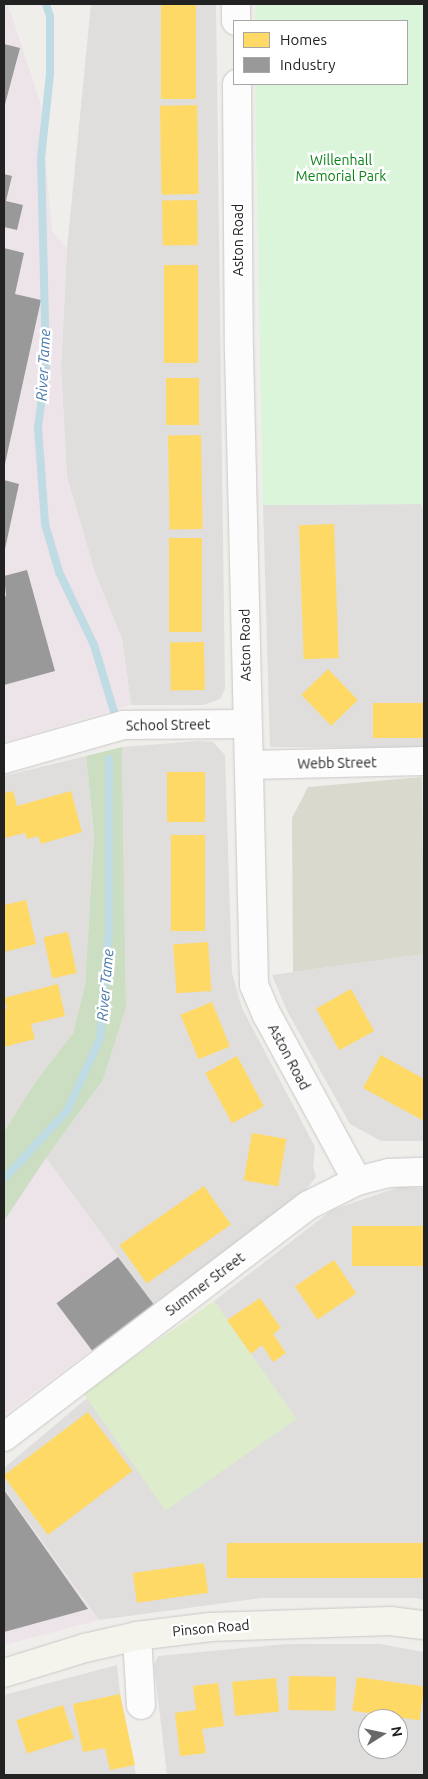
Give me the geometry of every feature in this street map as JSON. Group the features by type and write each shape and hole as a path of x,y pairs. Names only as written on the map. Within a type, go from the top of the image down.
{"main road":[{"name":"Pinson Road","path":"4,1673 85,1648 137,1636 210,1627 282,1623 390,1621 424,1625"}],"street":[{"path":"236,4 236,20"},
{"name":"Aston Road","path":"237,85 238,350 254,985 267,1016 357,1181"},
{"name":"School Street","path":"4,759 123,725 247,724"},
{"name":"Webb Street","path":"249,765 424,761"},
{"name":"Summer Street","path":"4,1437 309,1205 357,1181 389,1173 424,1172"},
{"path":"137,1636 140,1705"}],"shaded area":[{"path":"4,4 8,4 40,101 52,231 67,248 61,368 67,477 95,573 122,639 131,705 4,742"},
{"path":"91,4 216,4 225,689 220,699 203,705 131,705 122,639 95,573 67,477 61,368 67,248"},
{"path":"421,504 424,512 424,748 270,747 263,505"},
{"path":"199,741 213,742 225,755 232,973 242,1008 315,1147 313,1167 316,1177 296,1202 153,1304 46,1158 103,1080 126,1008 122,747"},
{"path":"86,756 94,834 85,986 73,1033 34,1084 4,1132 4,776"},
{"path":"422,777 424,954 293,972 292,818 308,787"},
{"path":"424,954 424,1141 381,1141 350,1124 287,1011 272,975"},
{"path":"46,1158 153,1304 4,1415 4,1221"},
{"path":"399,1187 424,1188 424,1600 415,1598 262,1598 99,1620 4,1489 4,1468 87,1398 167,1505 227,1320 214,1301 332,1210"},
{"path":"4,1489 93,1612 99,1620 4,1645"},
{"path":"286,1644 380,1644 424,1652 424,1775 167,1775 154,1665 158,1656"},
{"path":"117,1665 120,1694 136,1775 4,1775 4,1695"}],"green space":[{"name":"Willenhall Memorial Park","path":"256,4 418,4 424,6 424,512 421,504 263,505 255,85 408,85 408,20 254,20"},
{"path":"122,747 126,1008 103,1080 46,1158 4,1221 4,1132 34,1084 73,1033 85,986 94,834 86,756"},
{"path":"214,1301 297,1419 166,1511 83,1393"}],"building: Homes":[{"path":"161,4 196,4 196,99 161,99"},
{"path":"197,105 199,194 162,195 160,106"},
{"path":"197,200 198,245 163,246 162,201"},
{"path":"164,265 198,265 198,363 164,363"},
{"path":"166,378 199,378 199,425 166,425"},
{"path":"201,435 203,529 170,530 168,436"},
{"path":"334,524 339,658 304,659 299,525"},
{"path":"169,538 202,538 202,632 169,632"},
{"path":"204,642 205,690 171,691 170,643"},
{"path":"328,669 358,700 331,726 301,695"},
{"path":"373,703 424,703 424,738 373,738"},
{"path":"167,772 205,772 205,822 167,822"},
{"path":"13,791 17,806 71,791 82,832 41,844 38,836 27,839 25,833 4,838 4,793"},
{"path":"171,835 205,835 205,931 171,931"},
{"path":"26,900 36,944 4,952 4,905"},
{"path":"68,932 77,973 52,978 44,937"},
{"path":"208,942 211,991 177,993 173,944"},
{"path":"58,984 65,1016 31,1024 35,1039 4,1047 4,1009 7,1009 4,998"},
{"path":"351,989 374,1031 339,1050 316,1008"},
{"path":"212,1002 230,1047 198,1059 180,1015"},
{"path":"381,1055 424,1079 424,1121 363,1088"},
{"path":"237,1056 264,1106 232,1123 205,1073"},
{"path":"252,1133 286,1139 278,1186 244,1180"},
{"path":"204,1186 231,1225 147,1284 120,1245"},
{"path":"352,1226 424,1226 424,1266 352,1266"},
{"path":"334,1260 356,1293 317,1319 295,1286"},
{"path":"260,1298 281,1328 273,1334 286,1353 273,1362 262,1345 251,1354 227,1320"},
{"path":"88,1412 133,1471 48,1535 4,1475"},
{"path":"227,1543 424,1543 424,1578 227,1578"},
{"path":"204,1563 208,1593 137,1603 133,1573"},
{"path":"289,1676 336,1677 335,1711 288,1710"},
{"path":"357,1677 424,1686 420,1720 408,1719 408,1709 352,1711"},
{"path":"276,1678 279,1712 235,1716 232,1682"},
{"path":"218,1683 224,1726 202,1729 206,1753 180,1756 175,1713 196,1710 193,1686"},
{"path":"120,1694 135,1765 110,1770 105,1748 83,1752 73,1704"},
{"path":"63,1705 74,1738 27,1753 16,1720"}],"building: Industry":[{"path":"4,44 20,48 4,108"},
{"path":"4,174 12,176 6,201 23,205 17,230 4,227"},
{"path":"4,248 24,253 15,294 41,300 5,464"},
{"path":"4,480 19,484 5,549 4,549"},
{"path":"27,570 55,671 4,685 4,597 6,596 4,576"},
{"path":"118,1257 154,1304 92,1350 57,1303"},
{"path":"4,1490 88,1609 4,1632"}],"waterway":[{"name":"River Tame","path":"46,4 50,16 50,74 41,158 46,366 38,428 45,524 59,572 94,645 115,715"},
{"name":"River Tame","path":"4,1179 67,1111 100,1039 109,931 109,759"}]}
